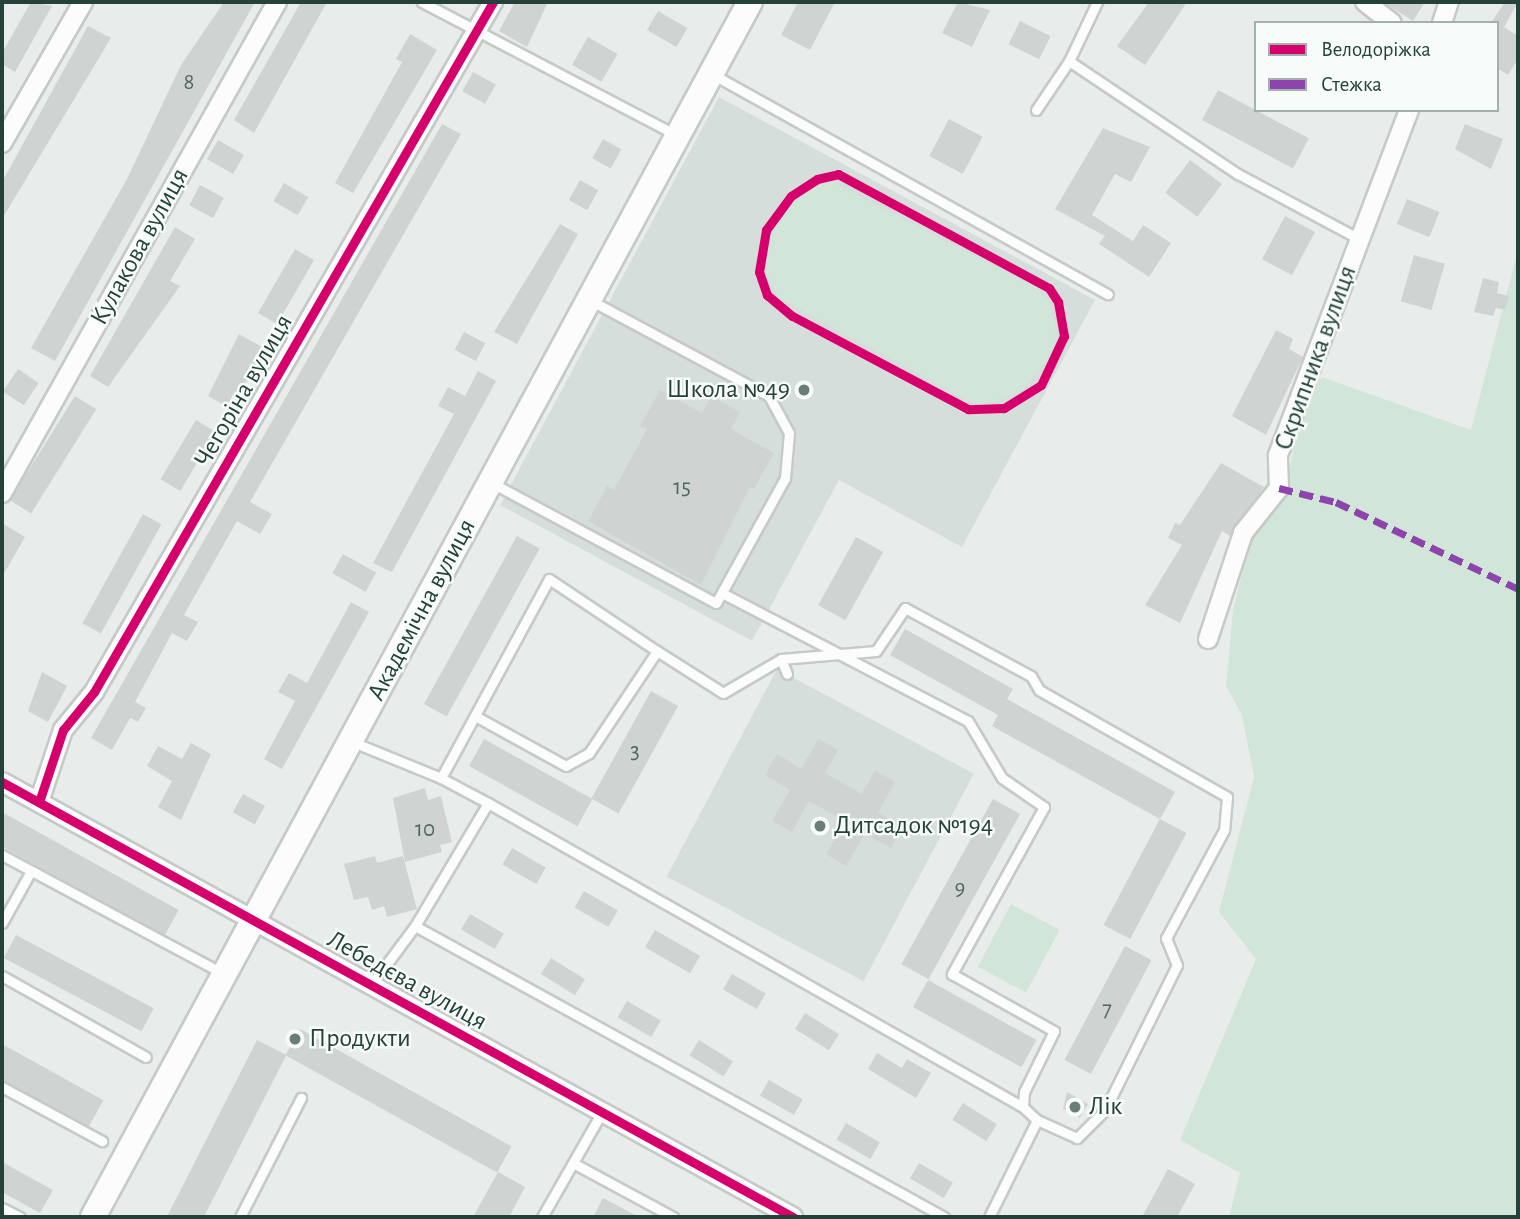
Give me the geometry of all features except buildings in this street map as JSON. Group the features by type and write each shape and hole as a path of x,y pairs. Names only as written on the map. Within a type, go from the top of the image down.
{"main road":[{"name":"Академічна вулиця","path":"93,1217 256,922 675,134 750,2"}],"street":[{"path":"2,143 83,2"},
{"name":"Кулакова вулиця","path":"2,493 277,2"},
{"name":"Чегоріна вулиця","path":"39,802 62,730 94,692 493,2"},
{"path":"1365,2 1389,21"},
{"path":"1443,21 1450,2"},
{"name":"Скрипника вулиця","path":"1208,639 1243,533 1279,488 1278,455 1408,112"},
{"name":"Лебедєва вулиця","path":"2,782 793,1217"}],"lane":[{"path":"422,2 675,134"},
{"path":"1036,110 1069,61 1097,2"},
{"path":"1069,61 1238,174 1361,240"},
{"path":"711,74 1108,294"},
{"path":"490,482 716,603 785,478 792,446 785,418 769,396 588,299"},
{"path":"352,741 441,778 488,803 1023,1108 1037,1120 1077,1138 1104,1111 1177,965 1167,939 1224,830 1227,797 1039,690 1031,676 905,608 876,651 832,651 781,659 723,693 549,579 441,778"},
{"path":"722,593 968,721 1002,778 1044,807 953,974 1054,1031 1024,1092 1023,1108"},
{"path":"474,716 566,766 589,753 657,651"},
{"path":"781,659 787,674"},
{"path":"371,985 415,926 488,803"},
{"path":"2,855 227,975"},
{"path":"2,923 31,870"},
{"name":"Лебедєва вулиця","path":"415,926 944,1217"},
{"path":"2,976 146,1057"},
{"path":"2,1087 102,1141"},
{"path":"240,1217 301,1098"},
{"path":"542,1217 603,1112"},
{"path":"989,1217 1037,1120"},
{"path":"573,1163 673,1217"},
{"path":"2,1208 20,1217"}],"shaded area":[{"name":"Школа №49","path":"719,97 1095,300 962,547 839,480 752,641 500,505"},
{"name":"Дитсадок №194","path":"777,669 974,774 864,981 667,876"}],"green space":[{"path":"830,181 1038,289 1049,302 1057,338 1050,357 1021,391 984,405 967,400 778,297 764,268 767,239 785,208 816,184"},
{"path":"1518,250 1518,1217 1229,1217 1240,1173 1180,1140 1256,959 1219,912 1254,777 1242,715 1226,686 1233,610 1251,536 1286,488 1302,402 1322,377 1471,430"},
{"path":"1011,904 1060,930 1026,993 978,967"}],"marked path":[{"path":"1279,488 1336,502 1518,589"}],"cycle path":[{"path":"39,802 63,730 94,692 493,2"},
{"path":"838,174 1049,288 1058,302 1064,336 1041,385 1004,408 968,409 792,316 767,295 759,272 766,230 791,196 817,179 838,174"},
{"path":"2,782 793,1217"}],"place":[{"name":"Школа №49","path":"804,390"},
{"name":"Дитсадок №194","path":"820,826"},
{"name":"Продукти","path":"295,1039"},
{"name":"Лік","path":"1075,1107"}]}
